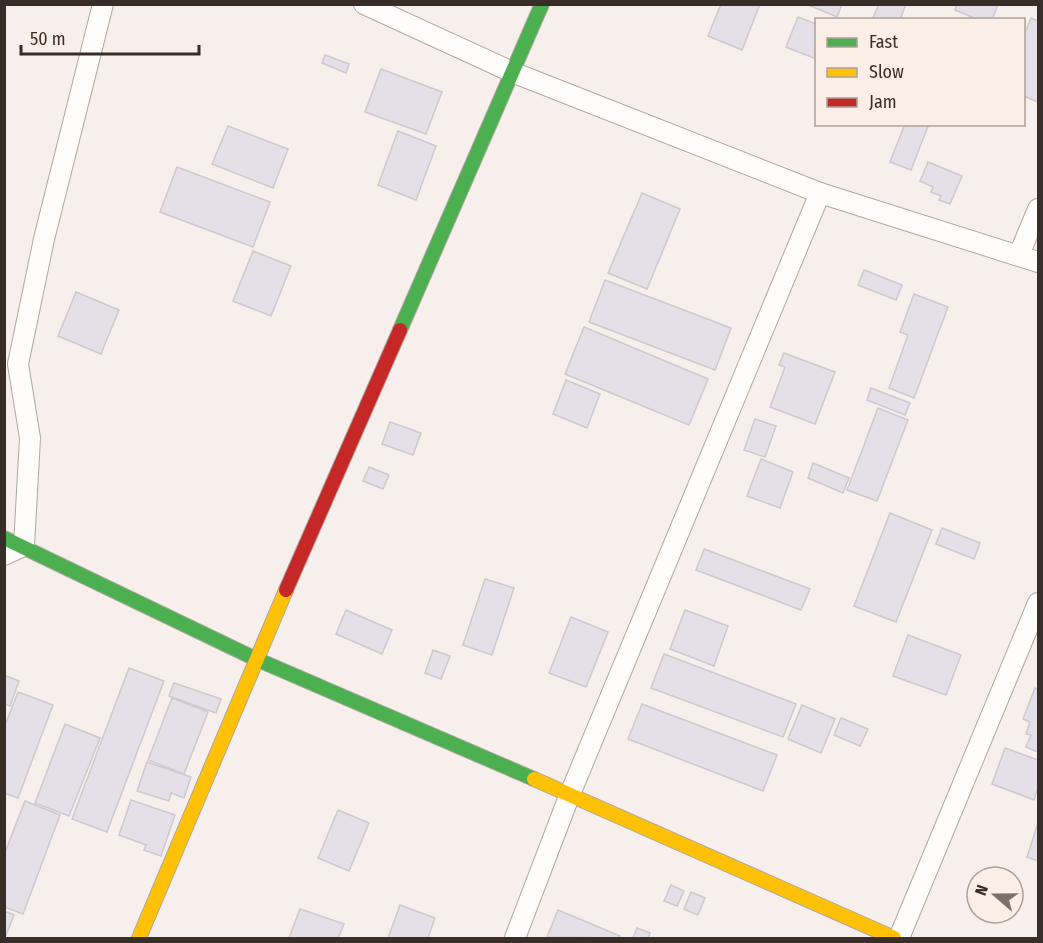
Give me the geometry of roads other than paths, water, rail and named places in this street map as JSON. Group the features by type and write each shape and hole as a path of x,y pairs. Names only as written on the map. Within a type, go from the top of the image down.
{"street":[{"path":"24,546 30,438 18,364 44,239 103,4"},
{"path":"364,4 386,10 512,72 820,193 1038,262"},
{"path":"139,939 256,659 542,4"},
{"path":"514,939 570,794 820,193"},
{"path":"1019,255 1038,209"},
{"path":"4,538 256,659 570,794 894,939"},
{"path":"4,555 24,546"},
{"path":"899,939 1038,603"}]}
